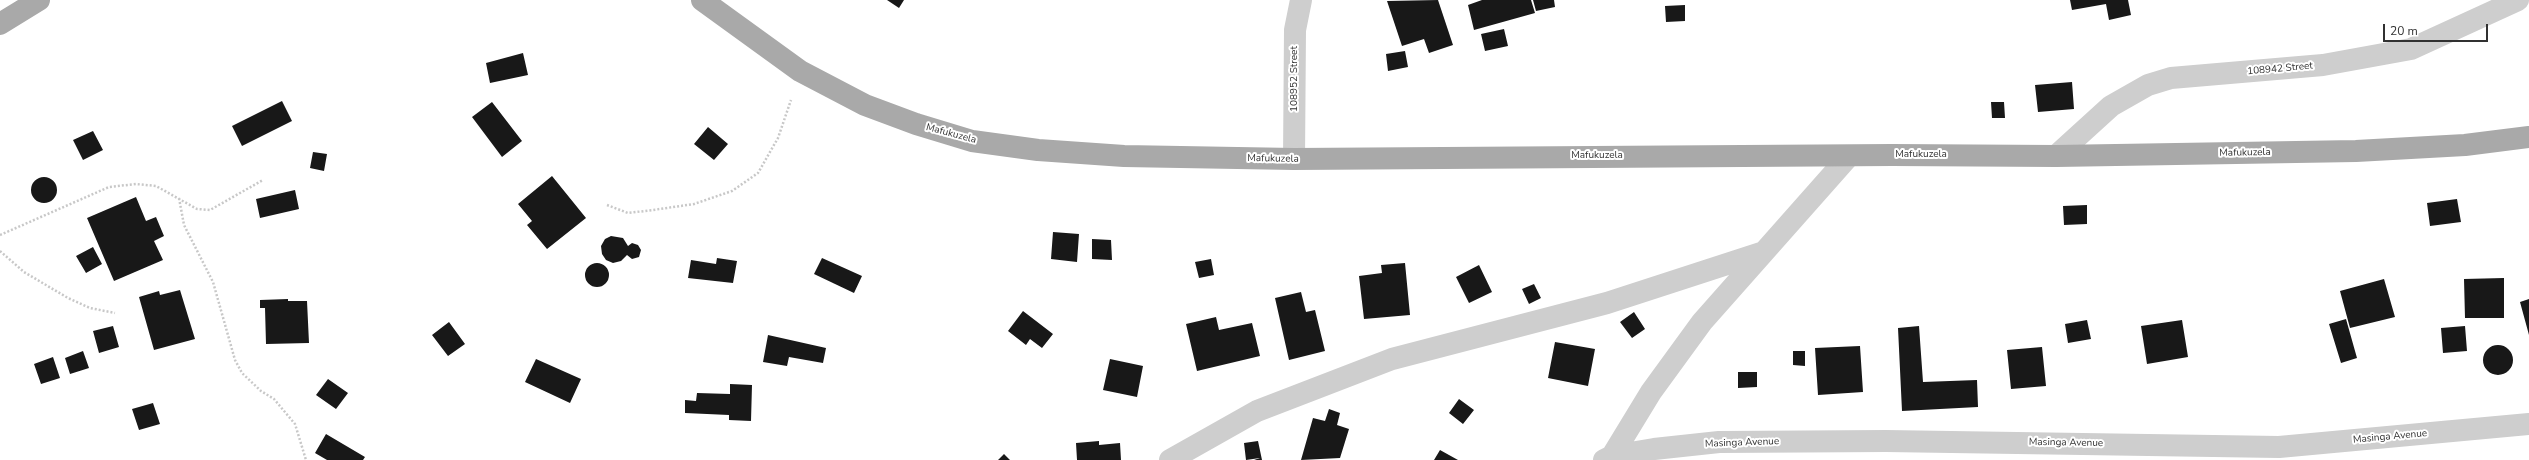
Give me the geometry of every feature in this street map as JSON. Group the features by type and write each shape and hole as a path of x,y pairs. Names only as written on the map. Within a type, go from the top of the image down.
{"main road":[{"path":"0,24 40,0"},
{"name":"Mafukuzela","path":"702,0 800,71 865,105 916,124 972,141 1038,150 1124,156 1294,159 2056,156 2356,151 2465,145 2529,137"}],"street":[{"name":"108952 Street","path":"1294,159 1295,30 1301,0"},
{"name":"108942 Street","path":"2056,156 2112,106 2148,85 2171,78 2323,65 2411,49 2518,0"},
{"path":"1608,458 1651,392 1702,322 1849,156"},
{"path":"1170,460 1257,411 1392,359 1607,303 1764,252"},
{"name":"Masinga Avenue","path":"1608,458 1654,449 1719,442 1886,441 2278,447 2529,424"}],"path":[{"path":"607,205 628,213 694,204 732,191 758,174 778,138 800,71"},
{"path":"0,235 109,187 136,184 156,186 197,209 210,210 263,180"},
{"path":"179,198 184,225 213,282 235,360 242,373 261,391 274,399 295,424 306,460"},
{"path":"0,251 24,272 62,295 90,308 115,313"}],"building":[{"path":"887,0 904,0 899,8"},
{"path":"1438,0 1453,45 1429,53 1424,39 1402,46 1387,1"},
{"path":"1482,0 1531,0 1535,13 1474,30 1468,5"},
{"path":"1533,0 1554,0 1555,7 1536,11"},
{"path":"2070,0 2128,0 2131,15 2109,20 2106,4 2072,10"},
{"path":"1685,5 1685,21 1666,22 1665,6"},
{"path":"1504,29 1508,46 1485,51 1481,34"},
{"path":"1405,51 1408,67 1388,71 1386,54"},
{"path":"523,53 528,75 490,83 486,63"},
{"path":"2072,82 2074,109 2038,112 2035,85"},
{"path":"282,101 292,121 242,146 232,126"},
{"path":"492,102 522,141 502,157 472,117"},
{"path":"1991,102 2004,102 2005,118 1992,118"},
{"path":"708,127 728,144 714,160 694,144"},
{"path":"93,131 103,150 83,160 73,140"},
{"path":"313,152 327,154 324,171 310,168"},
{"path":"552,176 586,218 547,249 527,225 532,221 518,204"},
{"path":"44,177 53,181 57,190 53,199 44,203 35,199 31,190 35,181"},
{"path":"295,190 299,209 260,218 256,199"},
{"path":"136,197 146,221 156,217 164,236 154,241 163,260 114,281 87,218"},
{"path":"2457,199 2461,222 2430,226 2427,203"},
{"path":"2087,205 2087,224 2064,225 2063,206"},
{"path":"1053,232 1079,234 1077,262 1051,259"},
{"path":"611,236 623,238 628,246 632,243 638,245 641,250 639,257 632,259 627,255 621,261 613,263 606,260 602,254 601,246 605,239"},
{"path":"1092,239 1111,240 1112,260 1092,259"},
{"path":"93,247 102,264 86,273 76,256"},
{"path":"717,258 737,261 733,283 688,278 691,260 716,264"},
{"path":"822,258 862,276 854,293 814,274"},
{"path":"1211,259 1214,275 1199,278 1195,262"},
{"path":"597,263 605,267 609,275 605,283 597,287 589,283 585,275 589,267"},
{"path":"1405,263 1410,315 1364,319 1359,276 1382,273 1381,265"},
{"path":"1479,265 1492,292 1469,303 1456,277"},
{"path":"2504,278 2504,318 2465,318 2464,279"},
{"path":"2384,279 2395,317 2350,328 2340,291"},
{"path":"1534,284 1541,298 1529,304 1522,289"},
{"path":"180,290 195,339 154,350 139,297 159,291 160,295"},
{"path":"1301,292 1306,312 1315,310 1325,351 1289,360 1275,298"},
{"path":"288,299 288,301 307,301 309,343 266,344 265,308 260,308 260,300"},
{"path":"2529,299 2529,335 2520,302"},
{"path":"1023,311 1053,334 1042,348 1030,339 1026,345 1008,331"},
{"path":"1634,312 1645,329 1632,338 1620,322"},
{"path":"1216,317 1219,330 1252,323 1260,356 1197,371 1186,324"},
{"path":"2346,319 2357,358 2341,363 2329,324"},
{"path":"2087,320 2091,339 2068,343 2065,324"},
{"path":"2182,320 2188,357 2147,364 2141,326"},
{"path":"449,322 465,344 448,356 432,335"},
{"path":"113,326 119,347 99,353 93,331"},
{"path":"1919,326 1923,382 1977,380 1978,407 1902,411 1898,328"},
{"path":"2465,326 2467,351 2443,353 2441,328"},
{"path":"768,335 826,348 823,363 789,357 787,366 763,362"},
{"path":"1555,342 1595,349 1588,386 1548,378"},
{"path":"2498,345 2504,346 2512,354 2512,366 2504,374 2498,375 2492,374 2484,366 2483,360 2484,354 2492,346"},
{"path":"1860,346 1863,392 1818,395 1815,348"},
{"path":"2042,347 2046,386 2011,389 2007,350"},
{"path":"83,351 89,368 70,374 65,358"},
{"path":"1793,351 1805,351 1805,366 1793,365"},
{"path":"53,357 60,378 41,384 34,364"},
{"path":"536,359 581,379 570,403 525,382"},
{"path":"1110,359 1143,366 1137,397 1103,390"},
{"path":"1738,372 1757,372 1757,387 1738,388"},
{"path":"328,379 348,393 336,409 316,395"},
{"path":"730,384 752,385 751,421 729,420 729,415 685,413 685,400 696,401 697,393 730,394"},
{"path":"1459,399 1474,410 1463,424 1449,413"},
{"path":"153,403 160,424 139,430 132,409"},
{"path":"1329,409 1340,413 1337,425 1349,429 1340,458 1301,460 1313,418 1325,421"},
{"path":"326,434 365,457 363,460 327,460 315,453"},
{"path":"1099,441 1099,445 1120,443 1121,460 1077,460 1076,443"},
{"path":"1258,441 1262,460 1254,460 1260,458 1246,460 1244,443"},
{"path":"1440,450 1458,460 1434,460"},
{"path":"1004,454 1010,460 998,460"}]}
